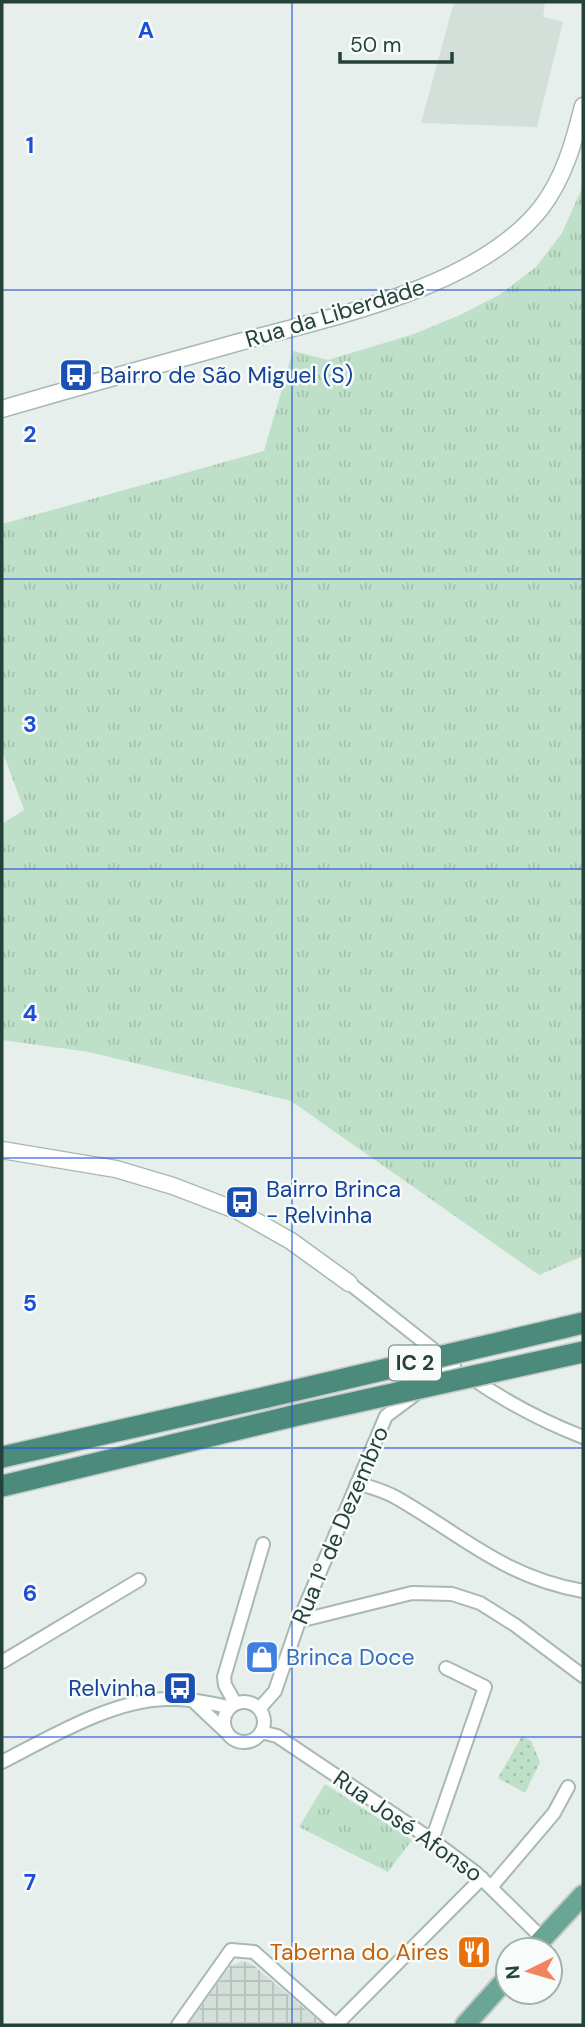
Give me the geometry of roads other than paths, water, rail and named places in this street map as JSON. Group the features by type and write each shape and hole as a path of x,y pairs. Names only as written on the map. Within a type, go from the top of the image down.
{"highway":[{"name":"IC 2","path":"2,1457 573,1326"},
{"name":"IC 2","path":"2,1486 293,1416 583,1352"}],"main road":[{"path":"545,1936 583,1895"},
{"path":"465,2025 494,1993"}],"street":[{"name":"Rua da Liberdade","path":"2,409 322,319 406,294 449,276 516,234 541,208 558,182 572,150 583,106"},
{"path":"2,1150 116,1169 173,1186 237,1211 291,1241 454,1366 503,1400 547,1423 583,1437"},
{"name":"Rua 1º de Dezembro","path":"259,1709 275,1691 299,1621 386,1416 454,1366"},
{"path":"357,1482 395,1497 487,1556 528,1577 583,1591"},
{"path":"232,1705 224,1677 263,1544"},
{"path":"2,1662 68,1625 139,1580"},
{"path":"299,1621 412,1593 452,1594 480,1603 583,1676"},
{"path":"432,1840 485,1687 446,1668"},
{"path":"2,1762 89,1719 146,1700 190,1699 232,1705 248,1702 259,1709 263,1716 261,1732 250,1741 243,1742 230,1737 190,1699"},
{"path":"225,1731 225,1714 232,1705"},
{"name":"Rua José Afonso","path":"261,1732 277,1735 432,1840 487,1882 531,1936"},
{"path":"178,2025 231,1950 254,1952 336,2025 487,1882 554,1813 568,1787"}],"place":[{"name":"Bairro de São Miguel (S)","path":"76,375"},
{"name":"Bairro Brinca - Relvinha","path":"242,1202"},
{"name":"Brinca Doce","path":"262,1657"},
{"name":"Relvinha","path":"180,1688"},
{"name":"Taberna do Aires","path":"474,1952"}]}
